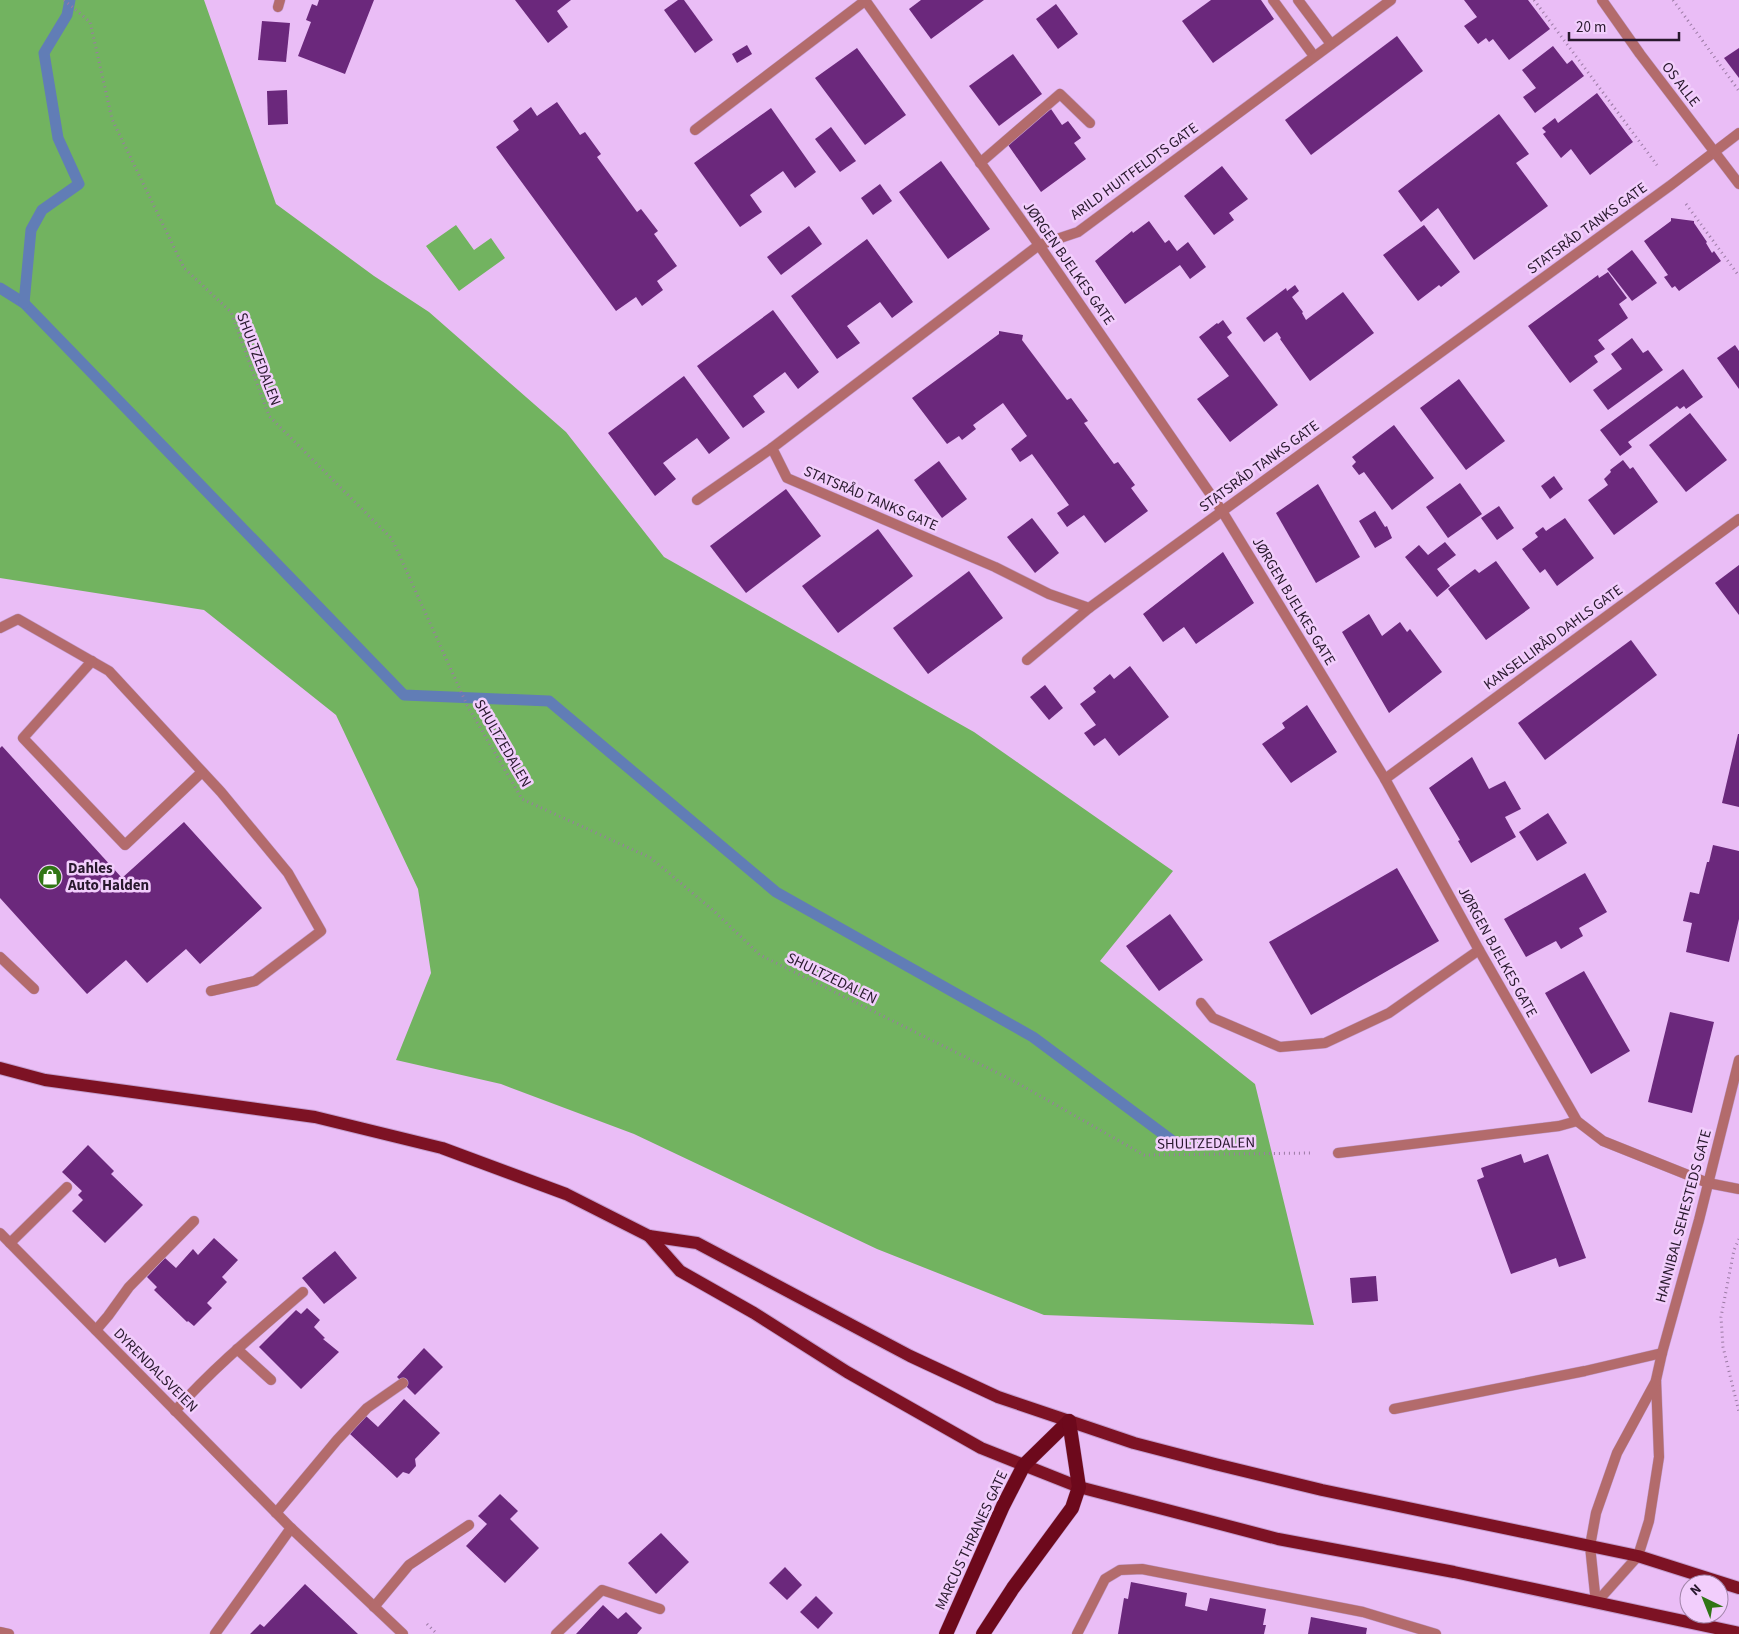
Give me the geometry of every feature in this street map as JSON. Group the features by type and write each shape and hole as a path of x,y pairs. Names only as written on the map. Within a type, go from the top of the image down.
{"highway":[{"name":"MARCUS THRANES GATE","path":"946,1634 1003,1506 1024,1465 1068,1422"},
{"path":"982,1634 1013,1588 1072,1508 1079,1487 1068,1422"}],"main road":[{"path":"0,1068 44,1080 315,1117 432,1145 566,1194 649,1236 697,1243 910,1356 998,1397 1068,1422 1224,1466 1369,1500 1638,1556 1739,1588"},
{"path":"649,1236 680,1271 754,1313 911,1409 982,1448 1079,1487 1278,1538 1454,1572 1739,1633"}],"street":[{"path":"695,130 866,0"},
{"name":"JØRGEN BJELKES GATE","path":"866,0 1039,245 1222,511 1384,779 1577,1121 1603,1141 1708,1183 1739,1189"},
{"path":"1273,0 1314,56"},
{"path":"1298,0 1331,44"},
{"name":"ARILD HUITFELDTS GATE","path":"697,500 772,448 1039,245 1078,232 1390,0"},
{"name":"OS ALLE","path":"1602,0 1640,54 1739,184"},
{"path":"980,163 1060,94 1090,123"},
{"name":"STATSRÅD TANKS GATE","path":"772,448 786,478 995,567 1049,594 1089,608 1672,185 1739,133"},
{"name":"KANSELLIRÅD DAHLS GATE","path":"1384,779 1739,519"},
{"path":"1027,660 1089,608"},
{"path":"0,628 18,619 109,671 221,792 288,873 321,931 255,981 211,991"},
{"path":"92,661 23,738 125,845 202,772"},
{"path":"1201,1003 1213,1018 1280,1048 1325,1043 1389,1013 1479,950"},
{"path":"0,958 34,989"},
{"name":"HANNIBAL SEHESTEDS GATE","path":"1596,1603 1638,1556 1649,1520 1658,1457 1656,1380 1739,1060"},
{"path":"1338,1153 1559,1126 1577,1121"},
{"path":"10,1243 67,1187"},
{"path":"96,1330 129,1287 194,1221"},
{"name":"DYRENDALSVEIEN","path":"0,1232 291,1528 403,1634"},
{"path":"175,1411 237,1349 303,1292"},
{"path":"237,1349 271,1380"},
{"path":"1394,1409 1585,1370 1662,1352"},
{"name":"HANNIBAL SEHESTEDS GATE","path":"1596,1603 1590,1546 1596,1513 1617,1453 1656,1380"},
{"path":"276,1513 337,1440 367,1408 403,1383"},
{"path":"374,1607 410,1565 469,1525"},
{"path":"215,1634 291,1528"},
{"path":"1077,1634 1105,1579 1120,1570 1142,1569 1363,1612 1436,1634"},
{"path":"556,1634 602,1590 660,1609"},
{"path":"0,1632 9,1634"}],"path":[{"name":"SHULTZEDALEN","path":"64,0 90,22 112,119 184,268 231,312 269,416 392,539 467,705 522,799 651,858 715,912 760,955 1012,1080 1144,1154 1338,1153"},
{"path":"1534,0 1739,276"},
{"path":"1673,0 1739,91"},
{"path":"1739,1239 1734,1250 1722,1317 1723,1346 1732,1376 1739,1412"}],"green space":[{"path":"0,0 204,0 276,204 374,276 429,312 566,432 664,557 974,732 1173,871 1100,961 1255,1084 1314,1325 1044,1315 877,1249 634,1134 501,1084 396,1060 431,973 418,889 336,715 204,610 0,578"},
{"path":"456,225 474,250 491,238 505,258 459,291 426,246"}],"building":[{"path":"319,0 374,0 345,74 298,56 311,22 306,20 312,4 317,6"},
{"path":"515,0 571,0 557,11 568,27 548,43"},
{"path":"678,0 684,0 713,40 695,53 664,10"},
{"path":"921,0 984,0 931,39 909,9"},
{"path":"1211,0 1261,0 1274,19 1213,63 1182,21"},
{"path":"1464,0 1528,0 1550,29 1509,60 1493,39 1489,42 1486,38 1478,44 1464,26 1477,17"},
{"path":"1056,4 1078,34 1058,49 1036,19"},
{"path":"262,21 290,23 286,62 258,60"},
{"path":"1397,36 1423,71 1311,155 1285,120"},
{"path":"747,45 752,54 737,63 732,54"},
{"path":"1553,46 1567,64 1572,60 1584,76 1535,113 1523,97 1536,88 1522,70"},
{"path":"857,48 906,115 865,145 815,78"},
{"path":"1739,48 1739,78 1724,58"},
{"path":"1013,54 1042,94 999,126 969,86"},
{"path":"287,90 288,124 268,125 267,91"},
{"path":"1597,93 1633,142 1590,175 1571,149 1561,158 1543,134 1546,132 1542,128 1555,118 1558,123"},
{"path":"557,102 580,135 585,132 601,154 597,157 637,212 641,209 658,231 654,234 677,266 657,281 663,290 642,306 636,297 616,311 496,147 519,130 513,121 531,107 537,116"},
{"path":"771,108 816,172 795,188 783,171 750,195 762,212 740,227 694,163"},
{"path":"1051,109 1062,125 1068,121 1081,138 1074,143 1086,159 1041,192 1006,142"},
{"path":"1499,114 1529,154 1516,163 1548,206 1474,260 1438,208 1421,222 1398,191"},
{"path":"831,127 856,161 840,172 815,139"},
{"path":"941,161 990,229 948,259 899,192"},
{"path":"1222,166 1248,199 1229,213 1234,220 1214,235 1184,196"},
{"path":"880,184 892,201 873,215 861,198"},
{"path":"1671,218 1694,221 1712,253 1714,251 1721,261 1679,291 1675,286 1672,288 1664,277 1668,275 1644,241 1671,221"},
{"path":"1149,221 1165,243 1169,240 1177,251 1188,242 1206,267 1190,279 1180,265 1125,304 1095,261 1132,231 1133,233"},
{"path":"1424,225 1460,272 1441,287 1439,285 1418,301 1383,255"},
{"path":"809,226 822,244 781,275 767,257"},
{"path":"867,239 913,302 892,318 880,302 847,326 860,343 837,359 791,296"},
{"path":"1632,250 1657,283 1632,301 1607,269"},
{"path":"1608,272 1627,298 1619,304 1628,318 1598,340 1605,349 1594,356 1598,362 1570,383 1528,326 1598,275 1599,278"},
{"path":"1295,285 1299,291 1292,297 1303,312 1306,320 1343,292 1374,333 1310,381 1277,332 1264,342 1246,318 1286,288 1287,291"},
{"path":"773,310 819,372 798,389 785,372 753,396 765,412 743,428 697,366"},
{"path":"1223,320 1232,333 1227,337 1278,405 1230,442 1197,399 1229,376 1199,337"},
{"path":"999,331 1023,335 1022,340 1067,400 1071,398 1088,421 1084,423 1114,464 1118,462 1135,485 1131,488 1148,511 1105,543 1084,515 1067,527 1057,513 1069,505 1032,454 1020,462 1011,449 1027,436 1003,403 973,425 976,429 962,440 959,436 947,444 912,398 999,334"},
{"path":"1632,338 1643,353 1648,350 1663,370 1608,410 1593,390 1622,369 1611,354"},
{"path":"1735,345 1739,351 1739,389 1717,358"},
{"path":"1683,369 1703,397 1686,409 1684,406 1680,409 1677,406 1628,442 1632,447 1620,456 1600,430"},
{"path":"684,376 730,438 709,454 697,438 663,463 676,479 655,496 608,433"},
{"path":"1459,379 1505,441 1466,470 1420,408"},
{"path":"1690,413 1727,460 1686,492 1649,445"},
{"path":"1394,425 1434,478 1392,510 1364,472 1359,475 1352,466 1356,462 1352,457"},
{"path":"1623,460 1630,469 1633,467 1658,502 1614,535 1588,500 1608,485 1604,479 1611,472 1610,470"},
{"path":"939,461 967,499 942,518 914,480"},
{"path":"1554,476 1563,489 1550,499 1541,486"},
{"path":"1460,483 1482,514 1448,538 1426,507"},
{"path":"1318,484 1360,557 1316,583 1276,513"},
{"path":"786,489 821,536 746,593 710,546"},
{"path":"1499,506 1514,528 1497,540 1481,518"},
{"path":"1375,511 1385,527 1387,526 1392,538 1375,548 1359,521"},
{"path":"1032,518 1059,553 1035,573 1007,537"},
{"path":"1565,518 1594,558 1557,586 1545,569 1540,573 1522,549 1538,537 1535,533 1543,527 1546,531"},
{"path":"878,529 913,576 838,633 802,586"},
{"path":"1445,542 1456,555 1437,569 1450,586 1437,597 1405,557 1419,545 1428,555"},
{"path":"1223,552 1254,603 1196,644 1184,627 1163,642 1143,614"},
{"path":"1496,561 1530,608 1486,640 1448,589 1475,569 1479,573"},
{"path":"1739,565 1739,615 1715,583"},
{"path":"969,571 1003,618 928,674 893,628"},
{"path":"1369,614 1382,636 1400,622 1407,632 1410,629 1442,672 1389,713 1342,632"},
{"path":"1631,640 1657,675 1545,760 1518,723"},
{"path":"1130,666 1169,717 1119,756 1105,738 1094,746 1084,733 1096,725 1080,704 1096,692 1093,688 1110,674 1114,679"},
{"path":"1045,685 1063,708 1049,720 1030,697"},
{"path":"1307,705 1337,752 1291,783 1262,744 1285,728 1282,723"},
{"path":"1739,734 1739,807 1722,803"},
{"path":"2,746 122,878 184,822 262,908 200,964 186,949 147,983 126,960 87,994 0,898 0,748"},
{"path":"1472,757 1489,789 1505,781 1521,809 1505,817 1516,837 1471,863 1458,841 1460,840 1429,788"},
{"path":"1548,813 1567,843 1537,861 1519,832"},
{"path":"1713,845 1739,851 1739,919 1729,962 1686,952 1692,923 1683,921 1690,892 1699,894"},
{"path":"1397,868 1439,941 1311,1015 1269,942"},
{"path":"1585,873 1607,912 1579,928 1583,936 1561,949 1556,941 1526,957 1504,919"},
{"path":"1170,914 1203,960 1159,991 1126,946"},
{"path":"1584,971 1630,1051 1591,1074 1545,993"},
{"path":"1670,1012 1714,1022 1692,1113 1648,1102"},
{"path":"88,1145 114,1171 111,1174 143,1205 105,1243 72,1211 83,1200 78,1195 82,1191 62,1172"},
{"path":"1521,1154 1524,1163 1548,1154 1586,1258 1559,1267 1556,1258 1511,1274 1477,1180 1484,1177 1481,1168"},
{"path":"214,1238 238,1260 222,1277 227,1282 207,1303 212,1308 194,1326 187,1322 154,1290 157,1287 147,1277 165,1258 176,1268 193,1249 198,1255"},
{"path":"335,1251 357,1278 324,1304 302,1278"},
{"path":"1376,1276 1378,1301 1352,1303 1350,1278"},
{"path":"307,1308 320,1320 314,1327 325,1338 323,1339 339,1352 301,1389 259,1347 296,1310 301,1314"},
{"path":"424,1348 443,1367 415,1395 397,1377"},
{"path":"404,1399 440,1433 415,1459 416,1466 409,1474 403,1472 397,1478 350,1434 366,1416 378,1427"},
{"path":"500,1494 518,1511 510,1519 539,1548 505,1583 466,1546 487,1524 478,1516"},
{"path":"661,1533 689,1562 656,1594 628,1563"},
{"path":"785,1567 802,1585 787,1600 769,1583"},
{"path":"1131,1582 1187,1593 1185,1606 1207,1611 1210,1598 1266,1609 1263,1625 1266,1625 1264,1634 1118,1634 1124,1598 1128,1599"},
{"path":"305,1584 358,1634 250,1634 260,1624 264,1627"},
{"path":"816,1596 833,1613 818,1629 800,1612"},
{"path":"603,1605 618,1619 626,1612 642,1628 637,1634 576,1634"},
{"path":"1311,1617 1367,1628 1366,1634 1308,1634"}],"waterway":[{"path":"24,303 31,230 42,210 79,184 58,138 44,53 67,15 70,0"},
{"path":"0,288 24,303 404,695 549,701 776,892 1033,1037 1178,1145"}],"place":[{"name":"Dahles Auto Halden","path":"50,877"}]}
